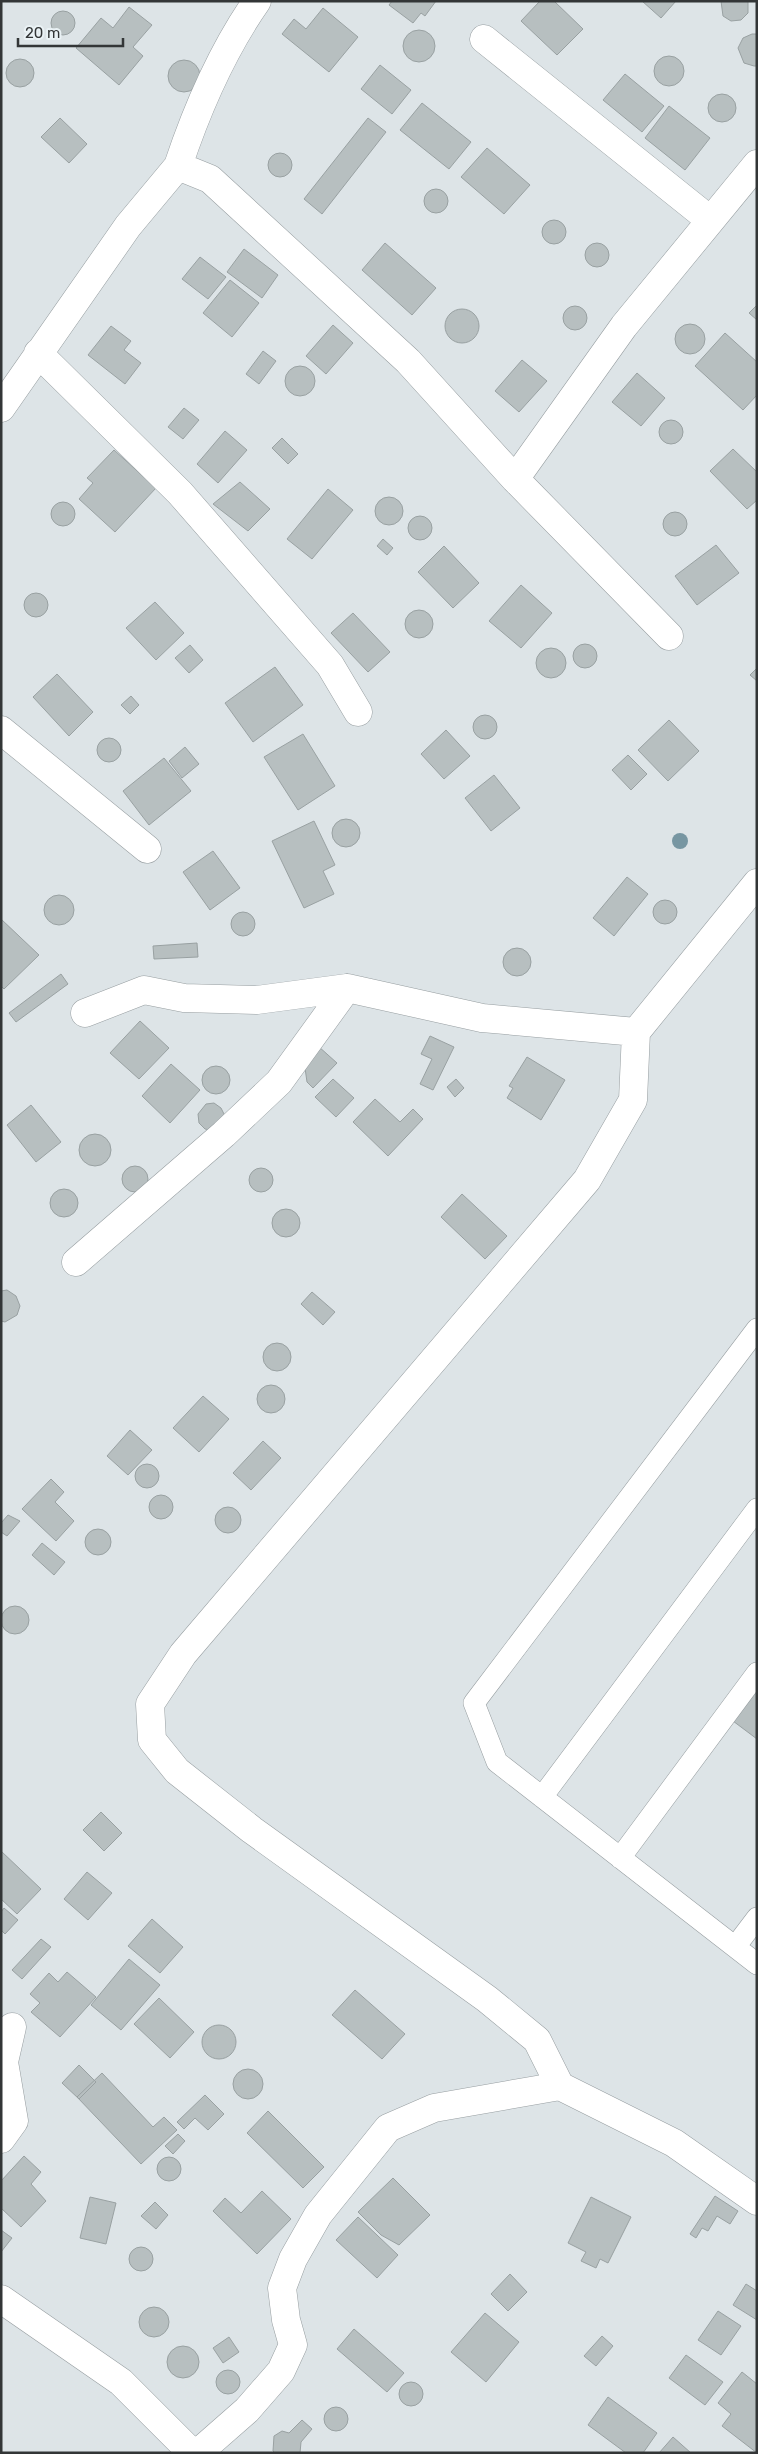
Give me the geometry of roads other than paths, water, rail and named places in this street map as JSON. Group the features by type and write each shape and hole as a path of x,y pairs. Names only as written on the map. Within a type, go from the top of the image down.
{"street":[{"path":"1,408 128,226 178,166 194,117 257,1"},
{"path":"484,39 710,220"},
{"path":"515,479 624,326 757,164"},
{"path":"178,166 210,179 408,361 515,479 669,636"},
{"path":"38,353 180,493 330,665 358,712"},
{"path":"1,730 147,849"},
{"path":"560,2086 537,2040 487,1999 252,1830 177,1771 152,1740 150,1704 183,1654 587,1180 633,1100 636,1032 757,883"},
{"path":"85,1013 144,990 184,998 257,1000 347,988 482,1018 636,1032"},
{"path":"76,1262 224,1134 279,1082 347,988"},
{"path":"1,2139 14,2121 4,2062 12,2028"},
{"path":"198,2453 247,2410 281,2371 293,2345 286,2320 282,2288 293,2259 318,2215 388,2128 434,2108 560,2086 674,2143 757,2201"},
{"path":"1,2299 121,2382 192,2453"}],"lane":[{"path":"757,1329 474,1703 497,1762 757,1964"},
{"path":"542,1797 757,1509"},
{"path":"620,1858 757,1673"},
{"path":"735,1946 757,1918"}]}
